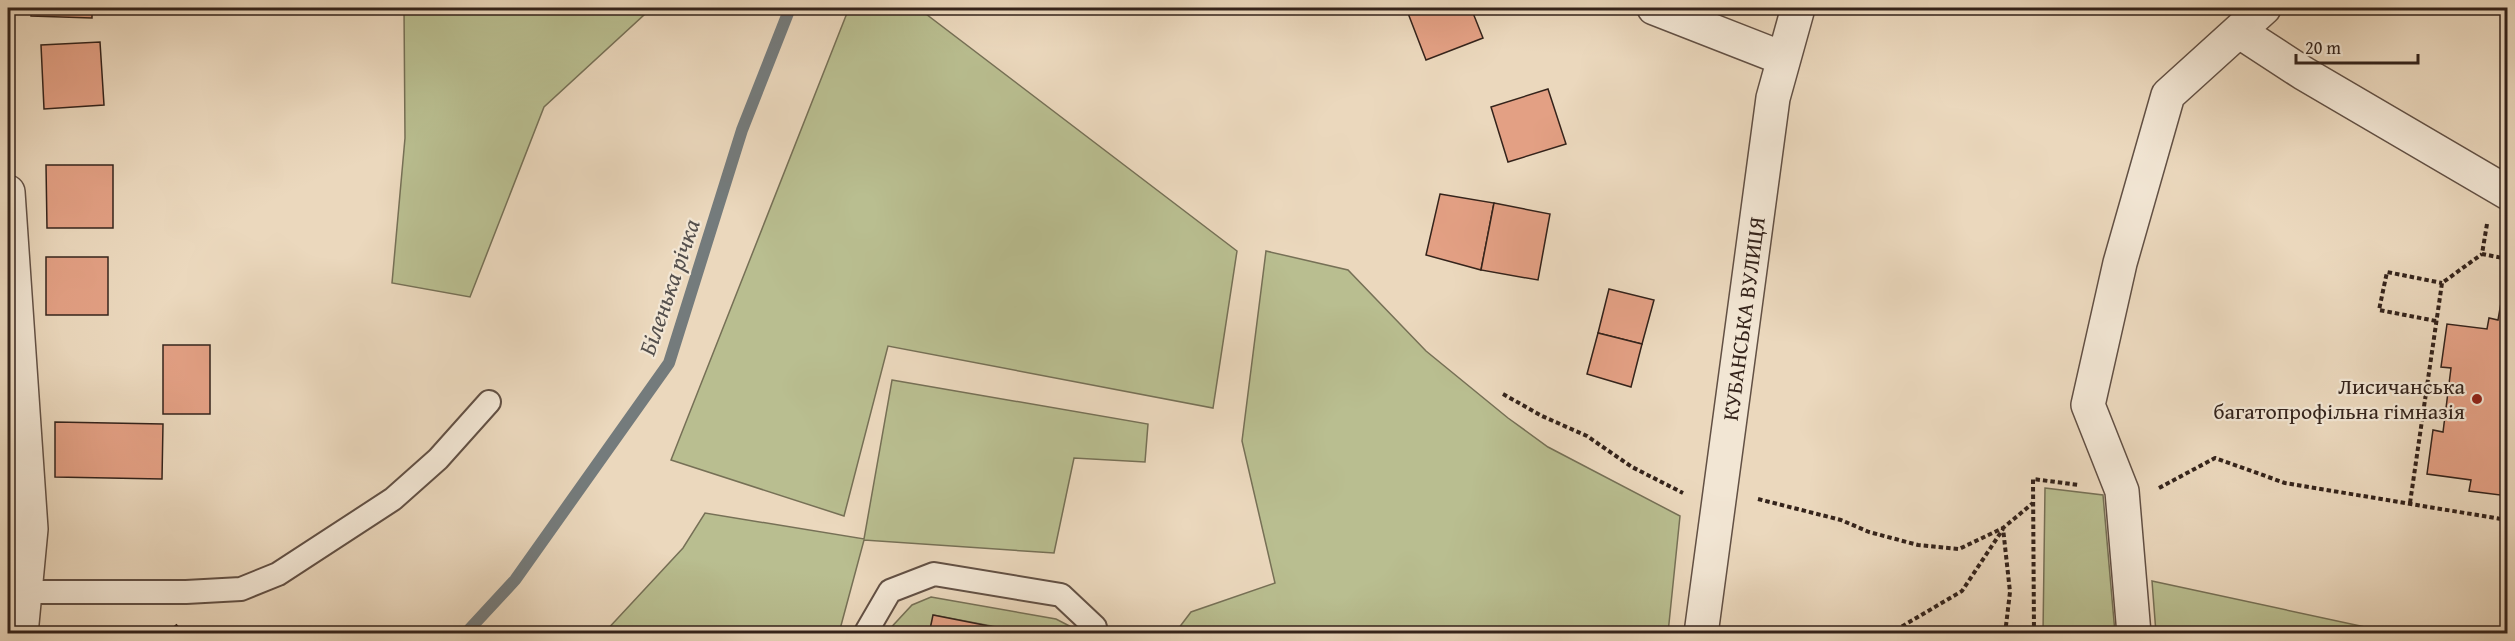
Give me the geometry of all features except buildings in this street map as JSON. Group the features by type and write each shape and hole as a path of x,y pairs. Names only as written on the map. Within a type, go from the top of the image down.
{"street":[{"path":"1654,8 1782,58"},
{"name":"КУБАНСЬКА ВУЛИЦЯ","path":"1701,633 1773,98 1782,58 1798,8"},
{"path":"2134,633 2122,491 2088,405 2120,263 2168,95 2264,8"},
{"path":"2240,32 2313,79 2498,206"},
{"path":"8,192 31,529 21,633"}],"lane":[{"path":"25,592 177,592 241,589 278,574 393,500 438,459 489,402"},
{"path":"865,633 890,591 934,574 1061,595 1095,627 1096,633"}],"path":[{"path":"2410,504 2442,283 2482,254 2498,206"},
{"path":"2482,254 2508,259"},
{"path":"2436,321 2379,310 2387,272 2442,283"},
{"path":"1503,394 1542,416 1587,436 1632,467 1687,495 1719,490 1841,520 1869,532 1918,545 1959,549 2003,528 2034,502"},
{"path":"2159,488 2215,458 2285,483 2501,519 2505,496"},
{"path":"2034,633 2033,479 2122,491"},
{"path":"1889,633 1962,591 2003,528"},
{"path":"2003,528 2010,592 2005,633"}],"green space":[{"path":"404,8 647,8 645,14 544,107 470,297 392,283 405,138"},
{"path":"849,8 918,8 1237,251 1213,408 888,346 844,516 671,460"},
{"path":"2502,222 2507,223 2507,249 2502,247"},
{"path":"1266,251 1348,270 1426,351 1508,418 1548,447 1680,516 1668,633 1175,633 1191,612 1275,583 1242,441"},
{"path":"892,380 1148,424 1145,462 1074,458 1054,553 864,540 839,633 604,633 683,548 705,513 864,539"},
{"path":"2045,488 2103,495 2115,633 2043,633"},
{"path":"2152,581 2393,633 2156,633"},
{"path":"931,597 1056,619 1083,633 1029,633 934,615 929,633 885,634 912,605"}],"waterway":[{"name":"Біленька річка","path":"465,634 515,580 669,363 742,130 790,8"}],"place":[{"name":"Лисичанська багатопрофільна гімназія","path":"2477,399"}]}
